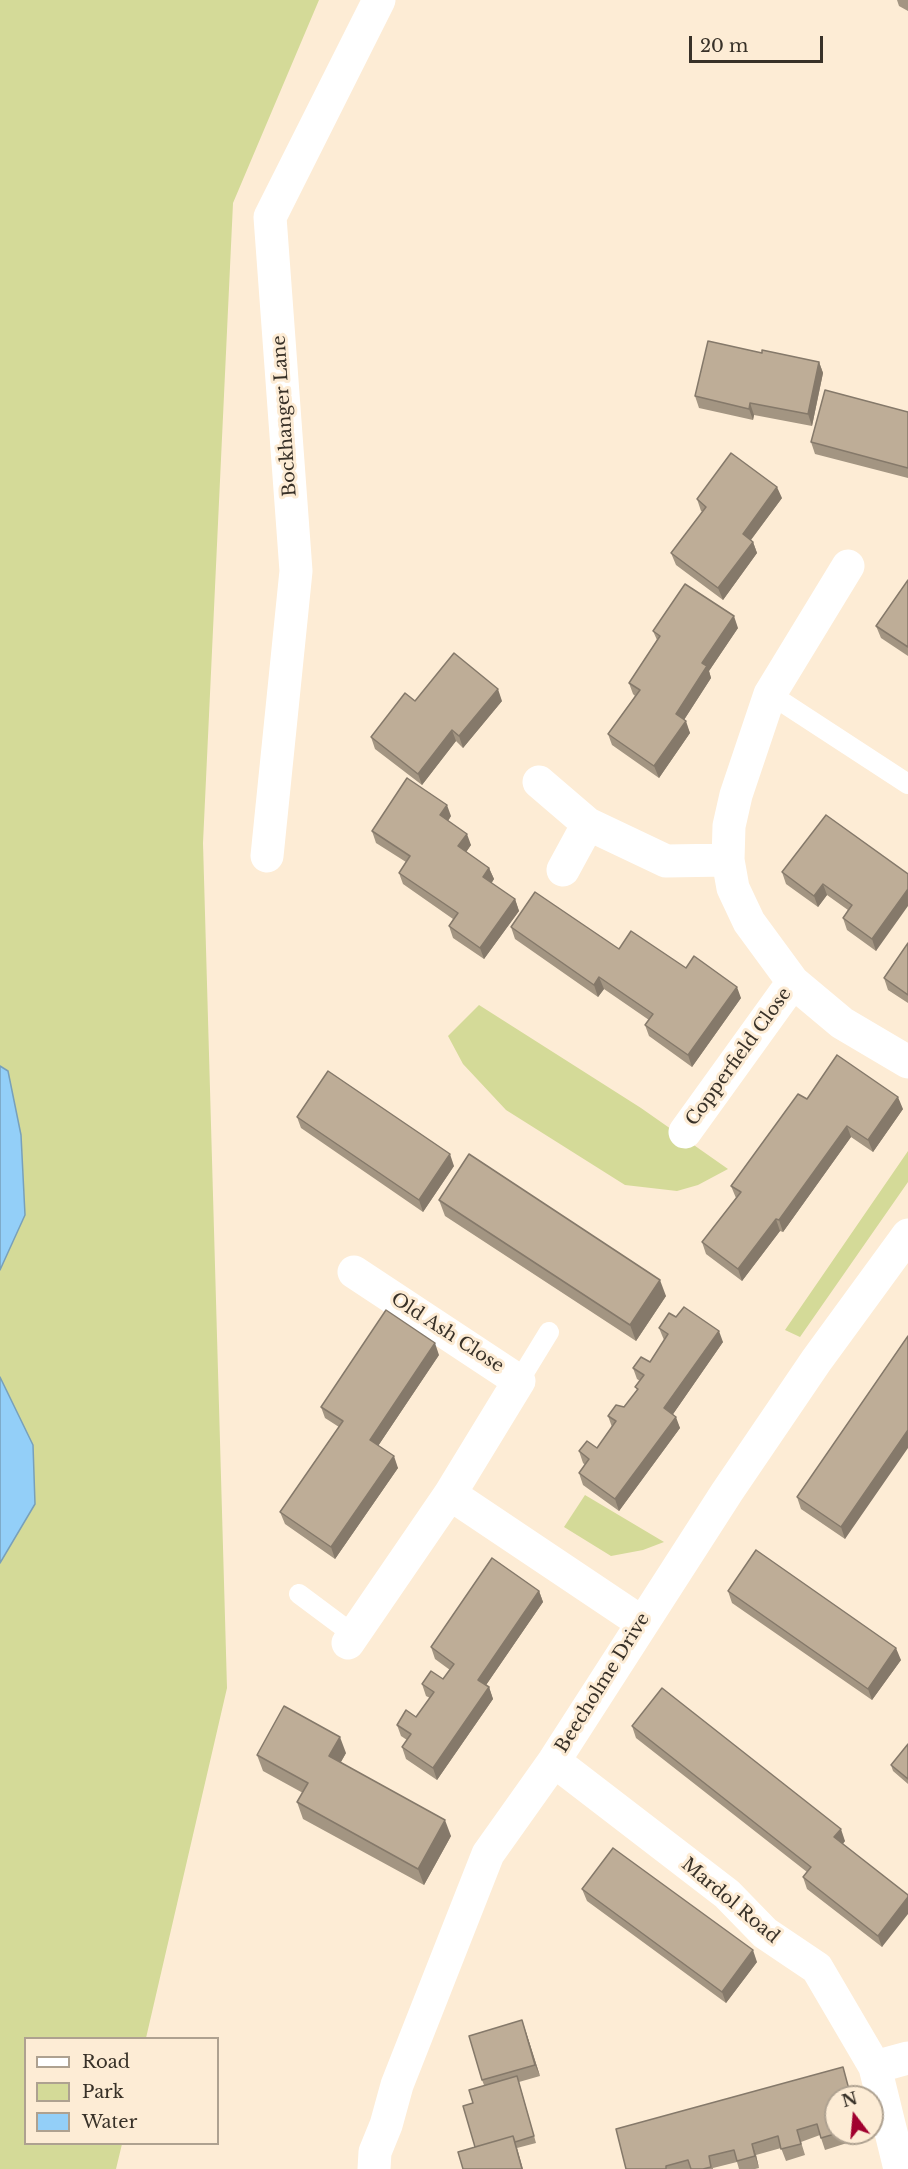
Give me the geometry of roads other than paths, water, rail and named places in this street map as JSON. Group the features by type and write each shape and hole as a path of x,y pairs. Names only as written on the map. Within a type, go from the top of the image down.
{"street":[{"name":"Bockhanger Lane","path":"267,856 296,571 270,217 379,0"},
{"name":"Copperfield Close","path":"848,566 770,694 736,795 729,826 728,860 733,888 749,922 793,982 842,1023 908,1062"},
{"path":"540,782 588,824 666,861 728,860"},
{"path":"563,870 588,824"},
{"name":"Copperfield Close","path":"685,1132 793,982"},
{"name":"Beecholme Drive","path":"374,2169 375,2152 386,2125 397,2085 488,1854 554,1761 641,1622 727,1492 810,1371 908,1235"},
{"name":"Old Ash Close","path":"351,1639 450,1494 519,1381 354,1272"},
{"path":"450,1494 641,1622"},
{"name":"Mardol Road","path":"554,1761 727,1894 765,1933 817,1968 875,2067 900,2169"},
{"path":"875,2067 908,2058"}],"lane":[{"path":"770,694 908,784"},
{"path":"519,1381 549,1332"},
{"path":"299,1594 351,1639"}],"water":[{"path":"0,1066 8,1071 21,1135 25,1215 0,1270"},
{"path":"0,1377 33,1445 35,1504 0,1563"}]}
